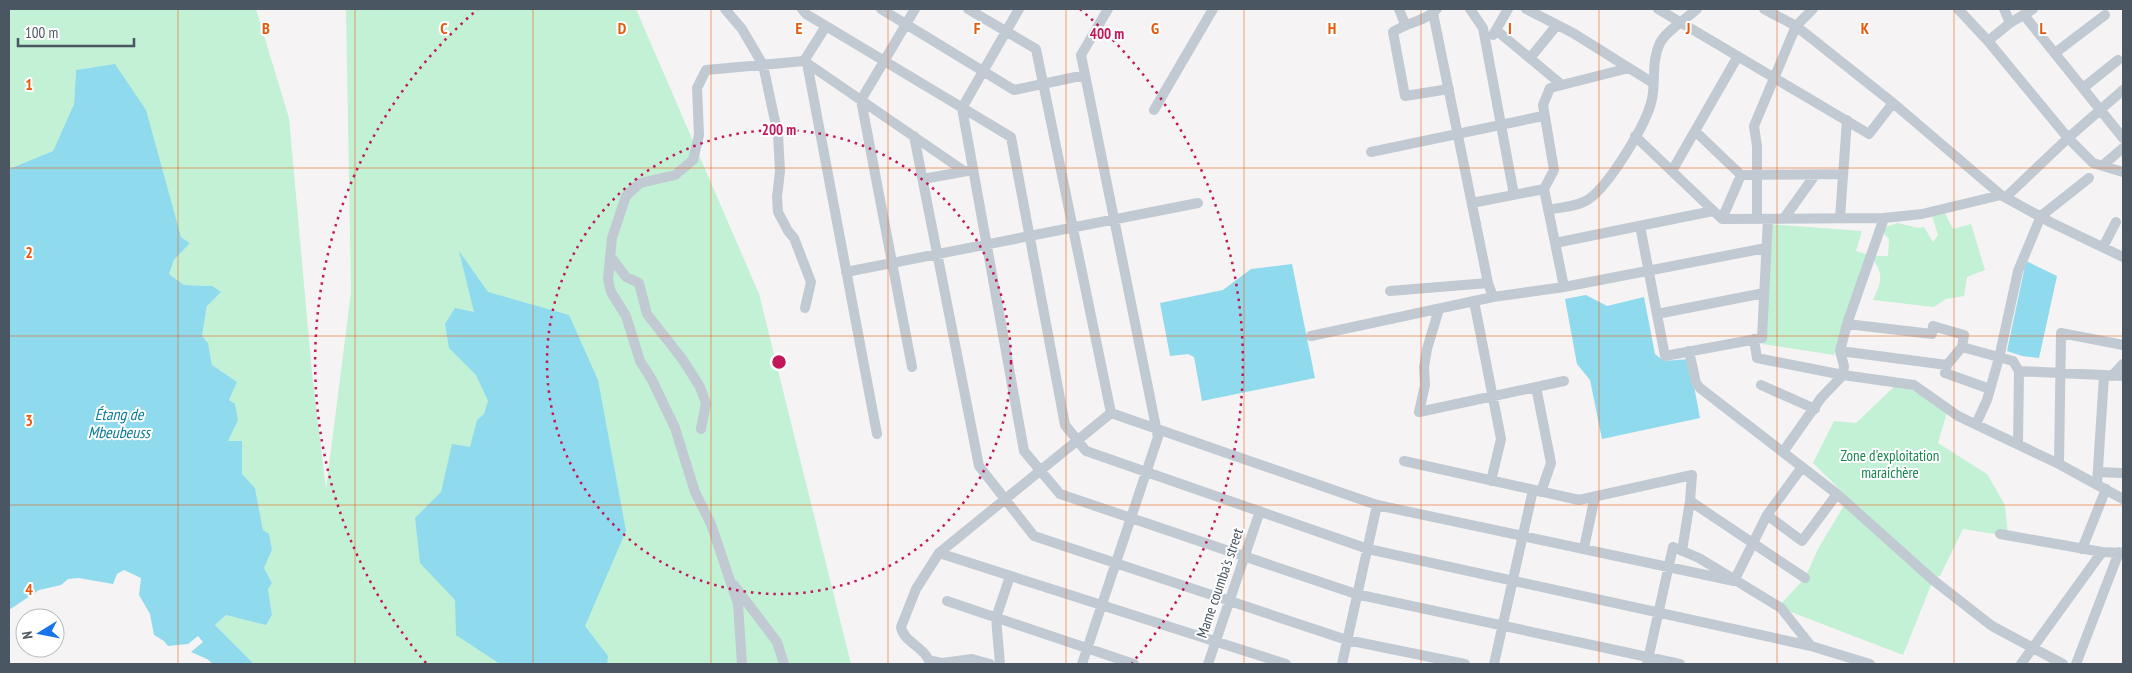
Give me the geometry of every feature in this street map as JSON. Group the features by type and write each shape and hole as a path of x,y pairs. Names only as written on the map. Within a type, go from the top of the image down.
{"street":[{"path":"725,9 742,29 763,65 778,135 780,171 777,197 778,212 794,238 810,282 805,308"},
{"path":"802,9 806,14 1011,138 1065,425 1086,451 1368,549 1811,646 1854,662 1870,664"},
{"path":"881,9 1014,90 1085,76"},
{"path":"912,367 861,100 915,9"},
{"path":"968,9 1036,49 1110,413"},
{"path":"1019,9 962,108 969,170 987,244 1024,450 1060,494 1356,594 1503,626 1647,661 1680,664"},
{"path":"1082,664 1158,437 1081,55 1108,9"},
{"path":"1154,110 1213,9"},
{"path":"1399,9 1405,24"},
{"path":"1470,9 1483,28 1514,195"},
{"path":"1486,47 1508,9"},
{"path":"1526,9 1557,24 1653,83"},
{"path":"1658,9 1869,134 1893,103"},
{"path":"1548,210 1581,203 1590,198 1616,169 1649,110 1655,55 1662,40 1696,9"},
{"path":"1764,9 1796,26 1893,103 2003,196 2123,256"},
{"path":"1640,226 1665,356 1762,338 1766,248 1756,175 1757,146 1754,126 1796,26 1813,9"},
{"path":"1958,9 1988,41 2068,138 2093,163 2122,173"},
{"path":"2004,9 2010,23"},
{"path":"1988,41 2010,23 2033,9"},
{"path":"1449,89 1405,96 1392,32 1405,24 1422,20 1435,11 1488,283 1493,296"},
{"path":"2024,15 2123,138"},
{"path":"2055,53 2105,15"},
{"path":"1530,58 1557,24"},
{"path":"826,26 806,62 877,434"},
{"path":"1496,30 1562,85"},
{"path":"1672,171 1738,56"},
{"path":"2083,88 2118,60"},
{"path":"742,664 738,611 711,524 695,492 675,428 652,380 640,362 626,316 611,292 608,279 612,238 621,207 630,191 643,181 675,175 693,160 699,135 697,88 706,70 806,62 914,136 969,170"},
{"path":"1564,287 1544,189 1554,170 1542,105 1550,88 1629,68"},
{"path":"1634,136 1722,219 1884,218 1922,214 2003,196 2123,90"},
{"path":"1371,152 1543,116"},
{"path":"1840,218 1847,120"},
{"path":"1695,131 1741,175 1843,174"},
{"path":"914,136 979,466 1034,536 1347,640 1431,661 1465,664"},
{"path":"2103,165 2123,148"},
{"path":"923,179 969,170"},
{"path":"1722,219 1741,175"},
{"path":"1785,218 1814,175"},
{"path":"1976,424 2000,358 2018,271 2041,216 2088,178"},
{"path":"1472,203 1544,189"},
{"path":"846,272 1198,203"},
{"path":"1555,243 1713,211"},
{"path":"1783,452 1821,398 1842,375 1844,366 1840,351 1847,324 1884,218"},
{"path":"2102,247 2116,222"},
{"path":"1311,336 1474,302 1493,296 1564,287 1766,248"},
{"path":"610,256 626,277 639,283 647,314 683,360 700,387 706,404 701,429"},
{"path":"1390,290 1488,283"},
{"path":"1657,314 1764,293"},
{"path":"1474,302 1501,439 1491,481"},
{"path":"1439,309 1427,349 1424,367 1425,384 1419,412 1564,381"},
{"path":"1847,324 1932,334 1933,326 1964,335 1962,347 1947,365 1945,373 1990,389"},
{"path":"2059,464 2062,333 2123,346"},
{"path":"1754,339 1757,358 1842,375 1914,385 1958,416 2059,464 2123,499"},
{"path":"1962,347 2013,361 2019,371 2018,444"},
{"path":"1689,351 1696,383 1700,388 1837,494 1940,586 1992,626 2063,664"},
{"path":"1840,351 1947,365"},
{"path":"2082,549 2102,487 2098,472 2108,376 2123,364"},
{"path":"2019,371 2123,376"},
{"path":"1761,385 1815,408"},
{"path":"1494,664 1523,535 1537,491 1551,463 1536,387"},
{"path":"1110,413 1377,505 1734,581"},
{"path":"990,664 972,659 942,663 930,662 921,649 902,632 901,627 916,589 939,553 1110,413"},
{"path":"1404,461 1579,500 1692,475 1682,552"},
{"path":"1734,581 1767,515 1802,466"},
{"path":"2098,472 2123,473"},
{"path":"1767,515 1802,541 1837,494"},
{"path":"1584,548 1595,496"},
{"path":"1690,501 1805,578"},
{"path":"1342,664 1377,505"},
{"name":"Mame coumba's street","path":"1208,664 1260,511"},
{"path":"2000,534 2102,552 2121,552 2076,664"},
{"path":"1647,661 1672,547 1699,558 1781,608 1811,646"},
{"path":"2021,664 2102,552"},
{"path":"939,553 1286,664"},
{"path":"1000,664 996,640 996,618 1010,576"},
{"path":"729,578 777,642 784,664"},
{"path":"947,601 1134,664"}],"green space":[{"path":"9,9 256,9 289,118 312,373 326,489 351,292 346,9 636,9 759,294 851,664 254,664 215,625 226,615 266,624 272,615 268,589 272,583 264,568 272,550 263,530 255,488 242,474 242,441 227,441 229,400 236,382 212,365 208,343 202,336 211,286 184,285 169,274 174,260 190,243 181,237 165,183 76,70 74,104 53,151 9,169"},
{"path":"1943,209 1953,229 1971,224 1985,270 1967,277 1964,296 1946,299 1934,307 1873,300 1880,282 1880,273 1871,256 1888,256 1889,239 1880,229 1898,223 1918,228 1924,227 1933,242 1938,235 1931,212"},
{"path":"1768,224 1862,231 1856,251 1871,256 1834,355 1763,344"},
{"name":"Zone d'exploitation maraichère","path":"1898,383 1948,409 1938,443 1987,474 2005,505 2008,536 1963,529 1940,576 1931,578 1933,580 1903,655 1778,607 1805,578 1818,549 1846,502 1917,565 1813,463 1834,421 1856,423"}],"water":[{"name":"Étang de Mbeubeuss","path":"115,64 146,110 181,237 190,243 174,260 169,274 184,285 212,286 221,292 207,306 202,336 208,343 212,365 237,382 229,400 235,404 238,420 228,441 242,441 242,474 255,488 263,530 269,534 272,550 264,568 272,583 268,589 272,615 266,625 226,615 215,625 254,664 213,664 207,659 191,652 203,642 198,636 188,644 168,646 154,635 150,614 139,595 141,578 124,570 117,574 113,584 79,578 68,579 61,585 39,590 9,610 9,169 53,151 74,104 76,70"},
{"path":"459,251 488,292 569,315 598,380 626,531 585,626 608,656 607,664 500,664 456,635 455,600 420,563 415,518 441,492 452,444 470,447 477,420 484,414 488,401 476,375 449,348 445,324 455,308 474,312"},
{"path":"2026,261 2057,276 2039,358 2022,356 2007,351"},
{"path":"1292,264 1315,378 1202,401 1194,357 1188,354 1170,356 1160,303 1223,290 1251,269"},
{"path":"1586,295 1607,306 1644,297 1655,354 1664,361 1689,359 1700,418 1602,439 1590,380 1577,364 1565,299"}]}
